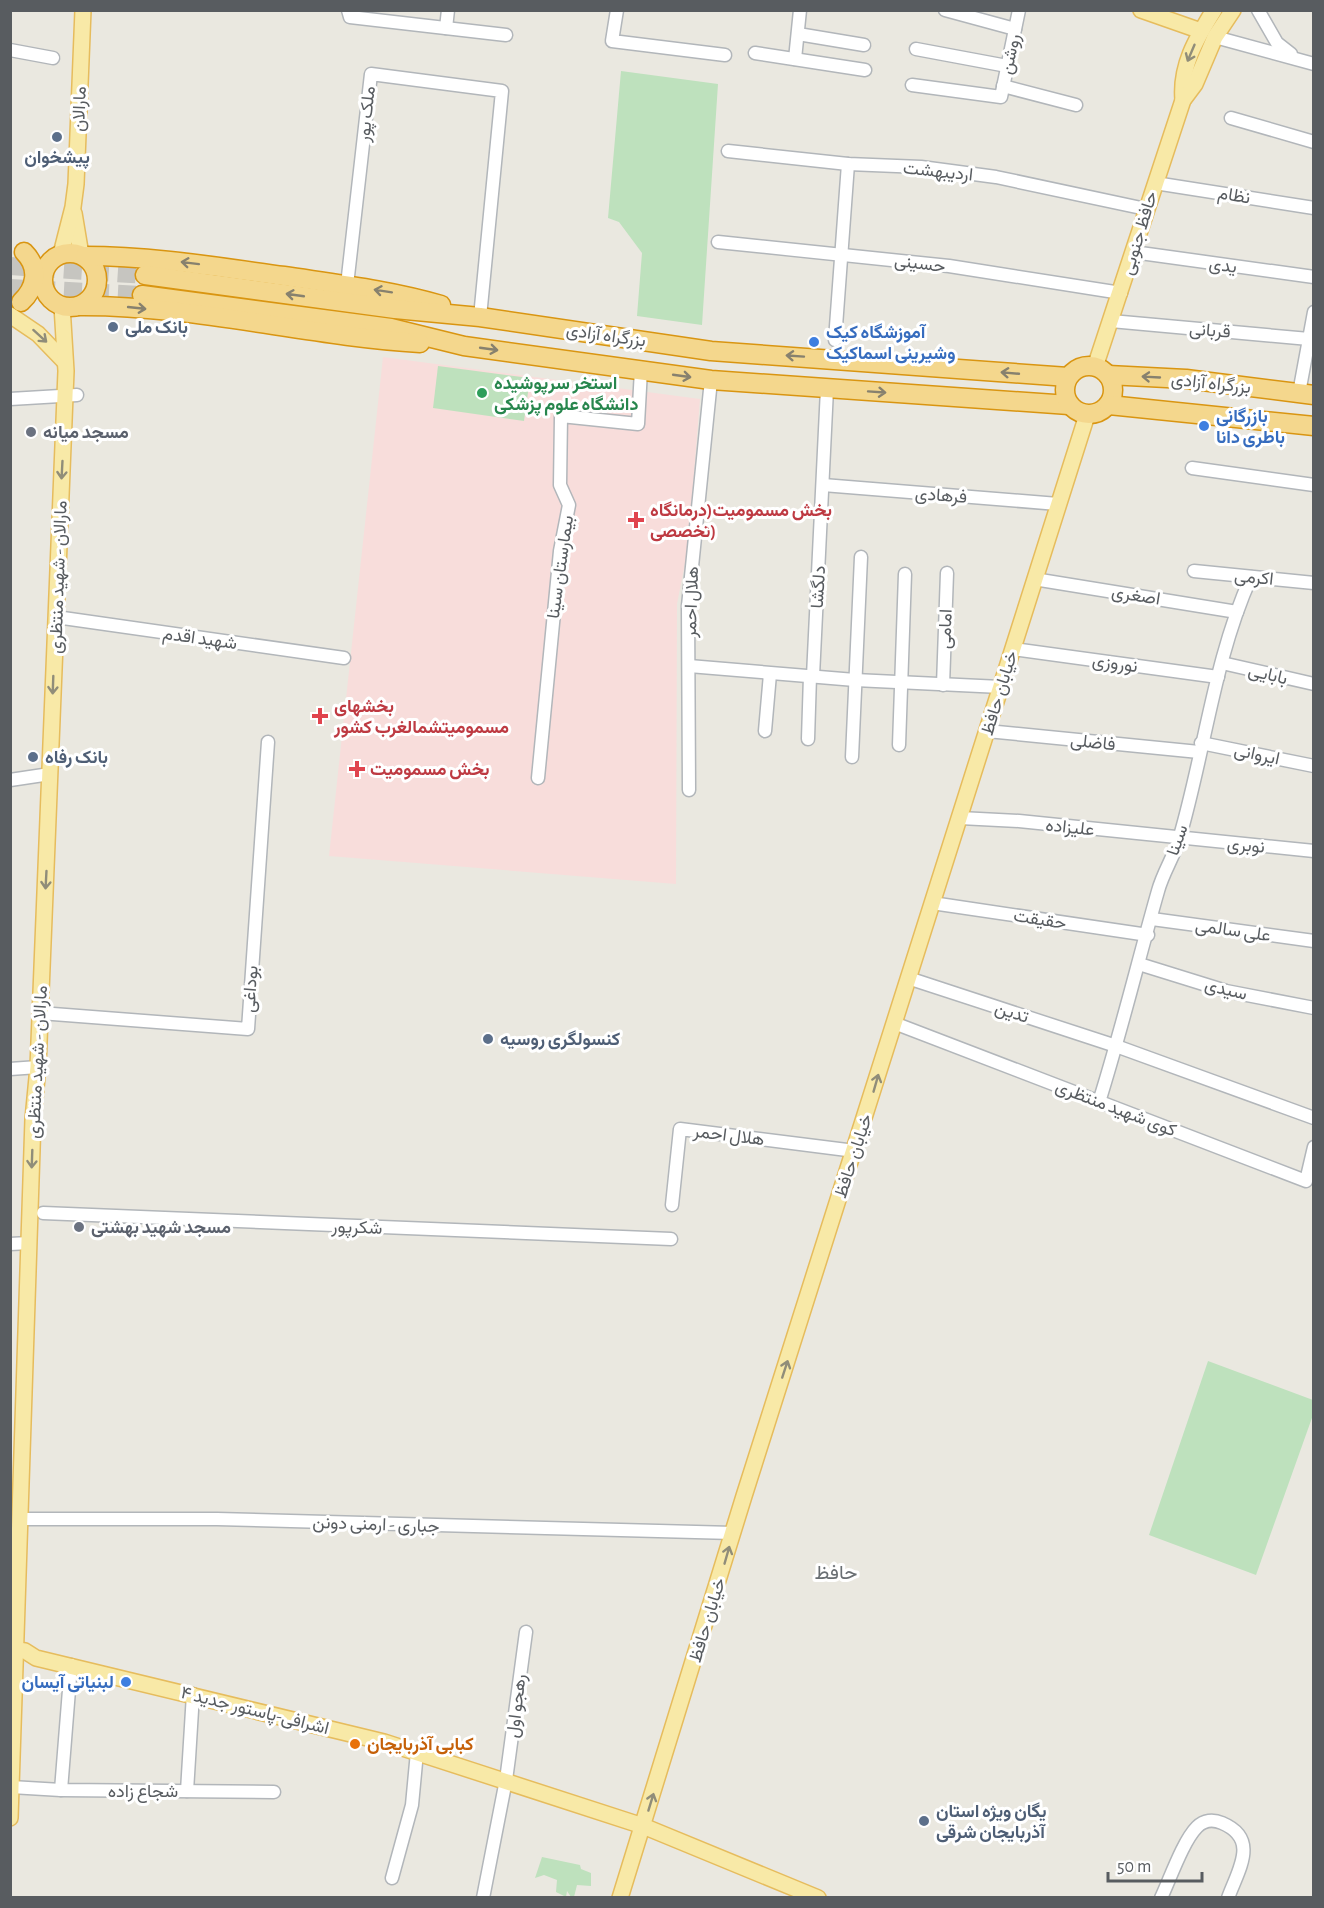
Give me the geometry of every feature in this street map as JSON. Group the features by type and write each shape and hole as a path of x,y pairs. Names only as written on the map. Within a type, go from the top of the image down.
{"highway":[{"path":"17,252 113,256 204,264 407,295 480,317"},
{"path":"14,306 31,291 34,275 33,265 17,252"},
{"path":"60,254 47,264 42,279 46,294 66,306 92,297 98,283 95,268 83,256"},
{"path":"112,306 104,294 102,280 106,265 113,256"},
{"name":"بزرگراه آزادی","path":"145,275 395,309 480,317 711,351 1068,377"},
{"name":"بزرگراه آزادی","path":"142,295 391,328 465,346"},
{"name":"بزرگراه آزادی","path":"14,306 112,306 395,342 465,346 711,380 1069,405"},
{"path":"1080,368 1102,371 1114,390 1109,405 1095,414 1087,415 1069,405 1065,391 1068,377 1080,368"},
{"name":"بزرگراه آزادی","path":"1102,371 1306,394"},
{"name":"بزرگراه آزادی","path":"1109,405 1314,426"}],"main road":[{"name":"مارالان","path":"83,10 74,207 83,256"},
{"path":"1141,10 1158,13 1208,34"},
{"name":"حافظ جنوبی","path":"1102,371 1111,321 1183,100 1182,79 1208,34 1214,10"},
{"name":"حافظ جنوبی","path":"1208,34 1233,10"},
{"name":"مارالان","path":"60,254 74,207"},
{"path":"14,306 65,363"},
{"name":"مارالان - شهید منتظری","path":"10,1818 13,1654 29,1243 56,617 71,395 65,363 66,306"},
{"name":"خیابان حافظ","path":"620,1898 733,1533 1087,415"},
{"name":"اشرافی-پاستور جدید ۴","path":"13,1654 71,1665 193,1694 417,1752 643,1826 818,1898"}],"street":[{"path":"348,10 350,17 507,35"},
{"path":"446,28 448,10"},
{"path":"616,10 612,40 725,55"},
{"path":"795,59 800,10"},
{"path":"945,10 1015,29"},
{"name":"روشن","path":"1002,92 1019,10"},
{"path":"1258,10 1278,43 1297,58"},
{"path":"798,34 864,45"},
{"path":"1208,34 1314,64"},
{"path":"916,49 1007,66"},
{"path":"10,50 53,58"},
{"path":"755,53 865,70"},
{"name":"ملک پور","path":"347,285 371,74 502,91 480,317"},
{"path":"912,85 1002,92 1076,105"},
{"path":"1232,118 1314,142"},
{"name":"اردیبهشت","path":"728,151 848,164 921,167 996,177 1146,209"},
{"path":"835,340 848,164"},
{"name":"نظام","path":"1155,183 1314,208"},
{"name":"حسینی","path":"718,242 949,266 1120,293"},
{"name":"یدی","path":"1133,252 1314,277"},
{"path":"1306,394 1314,312"},
{"name":"قربانی","path":"1111,321 1311,331"},
{"name":"بیمارستان سینا","path":"538,778 560,551 568,505 560,485 561,416 638,424 640,370"},
{"name":"هلال احمر","path":"689,790 688,606 711,380"},
{"name":"دلگشا","path":"808,739 827,389"},
{"path":"10,399 71,395"},
{"path":"1192,468 1314,485"},
{"name":"فرهادی","path":"823,485 1058,504"},
{"path":"852,757 861,557"},
{"name":"اکرمی","path":"1194,571 1314,583"},
{"name":"امامی","path":"943,685 947,573"},
{"path":"899,745 899,683 905,574"},
{"name":"سینا","path":"1099,1102 1148,935 1158,891 1179,838 1222,663 1237,612 1251,577"},
{"name":"اصغری","path":"1034,579 1237,612"},
{"name":"شهید اقدم","path":"56,617 344,658"},
{"name":"نوروزی","path":"1013,649 1218,677"},
{"name":"بابایی","path":"1222,663 1314,684"},
{"path":"689,666 899,683 1001,687"},
{"path":"765,731 770,674"},
{"name":"فاضلی","path":"987,731 1200,747"},
{"name":"بوداغی","path":"40,1013 248,1029 268,742"},
{"name":"ایروانی","path":"1200,747 1314,766"},
{"path":"10,780 50,774"},
{"name":"علیزاده","path":"960,818 1018,821 1179,838"},
{"name":"نوبری","path":"1179,838 1314,851"},
{"name":"حقیقت","path":"932,903 1148,935"},
{"name":"علی سالمی","path":"1152,919 1314,941"},
{"name":"سیدی","path":"1139,964 1226,991 1314,1008"},
{"name":"تدین","path":"908,978 1116,1046"},
{"name":"کوی شهید منتظری","path":"894,1023 1306,1181 1314,1147"},
{"path":"1116,1046 1314,1118"},
{"path":"10,1069 38,1067"},
{"name":"هلال احمر","path":"672,1205 680,1129 855,1151"},
{"name":"شکرپور","path":"43,1213 671,1239"},
{"path":"10,1244 29,1243"},
{"name":"جباری - ارمنی دونن","path":"20,1519 216,1519 733,1533"},
{"name":"رهجو اول","path":"483,1898 506,1780 526,1632"},
{"path":"61,1790 71,1665"},
{"path":"187,1791 193,1694"},
{"path":"392,1878 412,1805 417,1752"},
{"name":"شجاع زاده","path":"12,1787 61,1790 274,1792"},
{"path":"1161,1898 1191,1834 1203,1823 1213,1821 1236,1831 1244,1842 1243,1858 1228,1898"}],"shaded area":[{"path":"383,357 700,399 688,548 677,604 676,884 329,856"}],"green space":[{"path":"621,71 718,84 702,325 637,316 642,253 619,222 608,218"},
{"name":"استخر سرپوشیده دانشگاه علوم پزشکی","path":"438,366 530,378 524,421 433,408"},
{"path":"1208,1361 1313,1400 1313,1415 1256,1575 1149,1535"},
{"path":"542,1857 580,1865 581,1869 591,1873 591,1886 577,1885 574,1897 571,1897 567,1891 566,1897 556,1892 557,1880 544,1875 535,1878"}],"tunnel":[{"path":"10,266 145,275"},
{"path":"10,288 142,295"}],"place":[{"name":"پیشخوان","path":"57,137"},
{"name":"بانک ملی","path":"113,327"},
{"name":"آموزشگاه کیک وشیرینی اسماکیک","path":"814,342"},
{"name":"استخر سرپوشیده دانشگاه علوم پزشکی","path":"482,393"},
{"name":"بازرگانی باطری دانا","path":"1204,426"},
{"name":"مسجد میانه","path":"31,432"},
{"name":"بخش مسمومیت(درمانگاه تخصصی)","path":"636,520"},
{"name":"بخشهای مسمومیتشمالغرب کشور","path":"320,716"},
{"name":"بانک رفاه","path":"33,757"},
{"name":"بخش مسمومیت","path":"357,769"},
{"name":"کنسولگری روسیه","path":"488,1039"},
{"name":"مسجد شهید بهشتی","path":"79,1227"},
{"name":"لبنیاتی آیسان","path":"126,1682"},
{"name":"کبابی آذربایجان","path":"355,1744"},
{"name":"یگان ویژه استان آذربایجان شرقی","path":"924,1821"}],"district":[{"name":"حافظ","path":"836,1572"}]}
